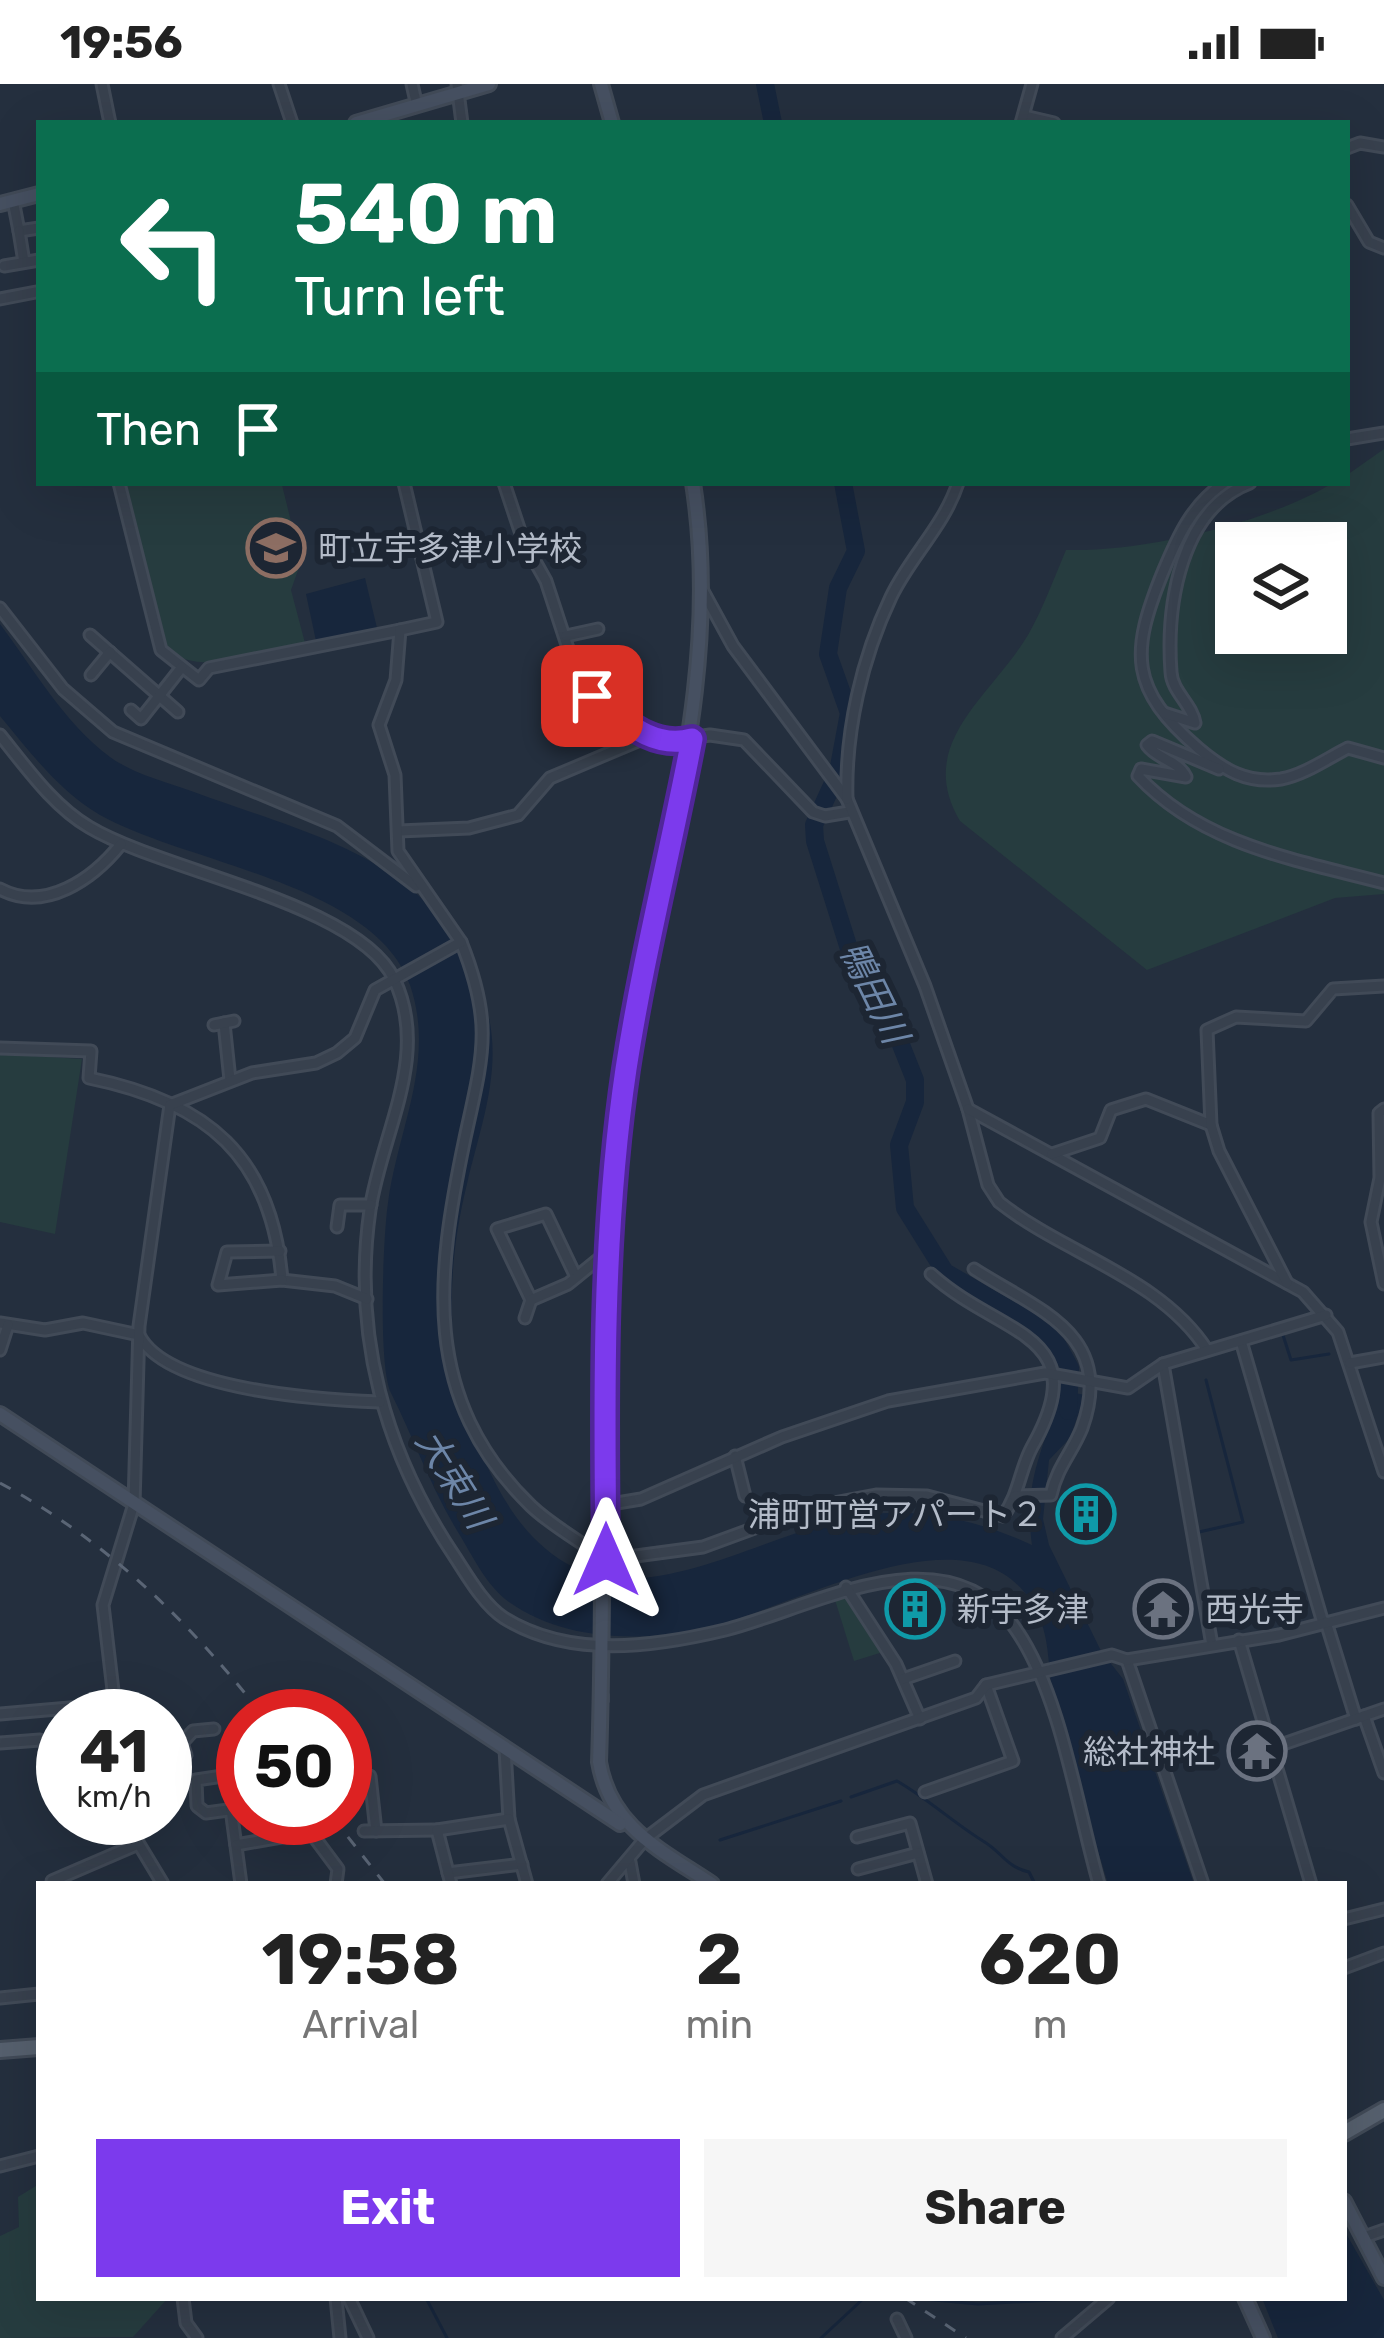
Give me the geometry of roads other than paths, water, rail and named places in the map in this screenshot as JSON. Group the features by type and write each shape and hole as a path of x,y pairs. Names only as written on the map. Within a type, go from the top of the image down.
{"main road":[{"path":"367,120 459,89 489,84"},
{"path":"602,84 612,120"},
{"path":"6,202 36,195"},
{"path":"645,1839 625,1823 605,1795 599,1762 610,1249 626,1072 692,739 703,591 692,486"},
{"path":"0,1414 708,1881"},
{"path":"0,2050 36,2047"},
{"path":"1347,2131 1383,2113"},
{"path":"1347,2206 1384,2278"},
{"path":"1246,2301 1263,2338"}],"street":[{"path":"102,84 109,120"},
{"path":"279,84 291,120"},
{"path":"412,84 417,106"},
{"path":"1023,120 1032,84"},
{"path":"459,89 462,120"},
{"path":"1350,147 1360,143 1384,147"},
{"path":"6,202 19,231 24,262"},
{"path":"1350,210 1370,242 1384,248"},
{"path":"19,231 36,228"},
{"path":"4,266 36,260"},
{"path":"0,299 35,292"},
{"path":"1350,439 1384,433"},
{"path":"120,486 160,650 199,680 208,668 437,622 405,486"},
{"path":"505,486 566,636 581,688 646,737 677,743 710,735 744,740 819,814 850,812"},
{"path":"957,486 946,512 891,596 865,666 851,732 850,812 925,986 968,1109 988,1185 999,1202 1145,1291 1196,1333 1208,1350"},
{"path":"1220,486 1195,506 1146,615 1137,647 1142,674 1159,711 1228,772"},
{"path":"1159,711 1195,722 1170,677 1177,594 1187,549 1212,502 1244,486"},
{"path":"703,591 733,646 847,799"},
{"path":"0,608 63,688 113,732 337,826 424,892"},
{"path":"566,636 598,629"},
{"path":"400,631 396,680 379,725 395,775 399,857 460,943 479,986 486,1032 442,1274 447,1363 474,1427 527,1502 606,1562 703,1547 812,1508 876,1495 927,1496 1004,1516 1030,1451 1050,1419 1055,1376 1035,1342 955,1296 931,1274"},
{"path":"90,635 178,712"},
{"path":"91,675 110,652"},
{"path":"131,710 141,719 182,668"},
{"path":"592,696 605,678"},
{"path":"0,735 74,817 121,844 322,920 369,950 398,978 409,1058 371,1205 367,1299 380,1402 392,1441 429,1517 500,1616 549,1636 603,1643 730,1628 846,1587 926,1581 977,1594 1008,1618 1039,1674 1098,1881"},
{"path":"399,831 469,828 518,815 550,778 646,737"},
{"path":"1384,758 1348,748 1285,778 1254,780 1152,741 1148,746 1153,753 1179,766 1186,777 1142,769 1138,776 1213,832 1265,852 1384,883"},
{"path":"0,889 28,899 52,894 91,874 121,844"},
{"path":"170,1105 230,1080 316,1063 337,1053 355,1038 375,989 460,943"},
{"path":"1287,1283 1244,1202 1211,1125 1207,1030 1235,1017 1306,1021 1333,989 1384,986"},
{"path":"224,1023 230,1080"},
{"path":"0,1048 92,1051 89,1078 206,1119 242,1154 270,1210 283,1280"},
{"path":"1052,1154 1100,1138 1111,1109 1146,1100 1211,1125"},
{"path":"113,1689 103,1605 134,1504 139,1335 170,1105"},
{"path":"968,1109 1287,1283 1326,1315 1350,1363 1384,1472"},
{"path":"1384,1109 1379,1113 1380,1178 1371,1222 1384,1284"},
{"path":"337,1228 340,1205 371,1205"},
{"path":"525,1318 531,1300 497,1229 546,1214 576,1277"},
{"path":"531,1300 576,1277 610,1249"},
{"path":"280,1251 227,1252 218,1285 283,1280 335,1286 367,1299"},
{"path":"974,1269 1058,1319 1083,1352 1092,1384 1083,1424 1058,1463 1051,1495 1015,1496"},
{"path":"605,1505 641,1499 735,1456 888,1401 1004,1378 1055,1376 1128,1388 1163,1364 1326,1315"},
{"path":"0,1350 4,1324 44,1330 83,1323 139,1335"},
{"path":"139,1335 144,1345 171,1361 227,1386 310,1399 380,1402"},
{"path":"1241,1341 1324,1623 1384,1773"},
{"path":"1350,1363 1384,1357"},
{"path":"1163,1364 1212,1645"},
{"path":"735,1456 746,1496"},
{"path":"846,1587 903,1679 920,1719"},
{"path":"611,1881 645,1839 704,1795 976,1698 986,1685 1112,1655 1127,1660 1384,1608"},
{"path":"1239,1640 1308,1881"},
{"path":"1127,1660 1202,1881"},
{"path":"903,1679 955,1661"},
{"path":"925,1792 1012,1761 986,1685"},
{"path":"1269,1749 1384,1709"},
{"path":"0,1714 36,1713"},
{"path":"192,1732 214,1729"},
{"path":"0,1743 36,1740"},
{"path":"505,1749 509,1819 526,1881"},
{"path":"216,1777 196,1780 197,1806 206,1813 216,1812"},
{"path":"372,1831 437,1829 509,1819"},
{"path":"857,1837 910,1823 926,1881"},
{"path":"437,1829 450,1879 522,1864"},
{"path":"52,1881 136,1845"},
{"path":"139,1845 161,1881"},
{"path":"236,1845 242,1881"},
{"path":"320,1845 338,1869 336,1881"},
{"path":"858,1869 919,1852"},
{"path":"630,1862 633,1881"},
{"path":"1347,1918 1384,1910"},
{"path":"1347,1967 1384,1952"},
{"path":"0,1999 36,1994"},
{"path":"0,2166 36,2157"},
{"path":"1364,2237 1384,2230"},
{"path":"183,2301 185,2323 197,2338"},
{"path":"336,2301 340,2338"},
{"path":"350,2301 368,2338"},
{"path":"1062,2338 1105,2301"},
{"path":"897,2319 906,2338"},
{"path":"1079,2323 1087,2338"}],"water":[{"path":"365,578 377,628 316,641 306,594"},
{"name":"大束川","path":"0,624 64,712 119,763 330,841 408,886 440,917 466,957 486,1006 493,1051 454,1253 455,1358 471,1426 492,1475 520,1522 559,1559 608,1578 644,1578 720,1560 832,1522 886,1513 950,1518 1032,1545 1033,1483 1060,1390 1085,1395 1070,1438 1049,1460 1043,1519 1049,1545 1101,1651 1123,1679 1193,1881 1107,1881 1063,1738 1042,1624 1032,1603 1002,1573 962,1561 916,1562 867,1573 722,1624 638,1636 592,1634 549,1623 494,1589 441,1502 387,1379 386,1220 419,1041 410,985 390,950 359,922 319,899 100,815 46,770 0,716"},
{"path":"1347,2235 1384,2300 1384,2338 1278,2338 1263,2301 1347,2301"}],"waterway":[{"name":"鴨田川","path":"765,84 772,120"},
{"name":"鴨田川","path":"844,486 856,551 838,588 828,654 849,713 838,772 814,825 815,841 851,955 872,972 915,1080 915,1102 899,1145 905,1208 945,1272 1042,1328 1058,1346 1070,1368 1068,1411"},
{"path":"1282,1332 1291,1360 1329,1354"},
{"path":"1199,1532 1243,1522 1206,1380"},
{"path":"851,1797 897,1781 1009,1863 1029,1872 1034,1881"},
{"path":"720,1840 841,1801"},
{"path":"428,2301 447,2338"},
{"path":"821,2338 861,2301"},
{"path":"945,2301 1034,2301"}],"tunnel":[{"path":"592,1698 610,1698"}],"railway":[{"path":"0,1483 111,1557 176,1616 240,1689"},
{"path":"354,1845 383,1881"},
{"path":"910,2301 966,2338"}],"place":[{"name":"町立宇多津小学校","path":"276,548"},
{"name":"浦町町営アパート２","path":"1086,1514"},
{"name":"新宇多津","path":"915,1609"},
{"name":"西光寺","path":"1163,1609"},
{"name":"総社神社","path":"1257,1751"}]}
